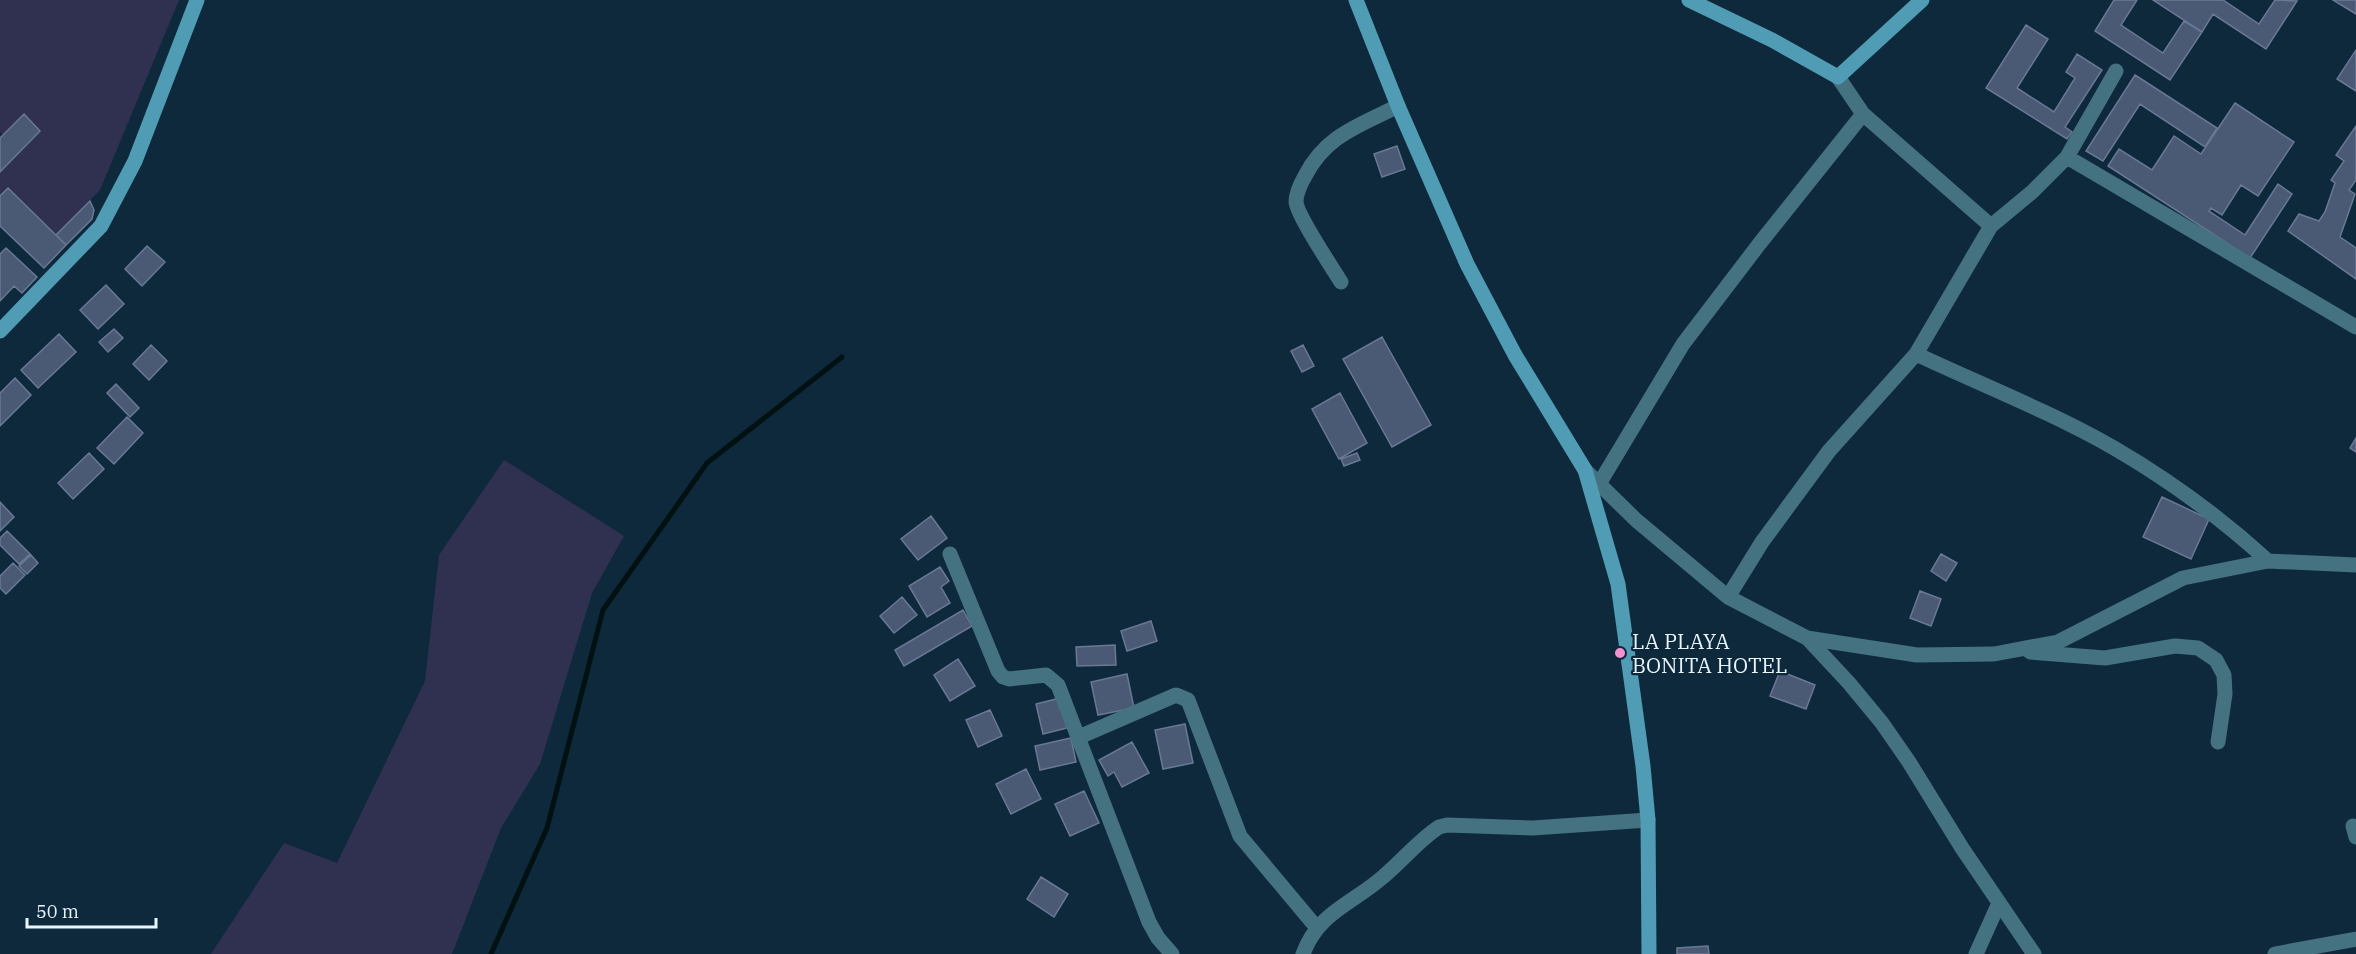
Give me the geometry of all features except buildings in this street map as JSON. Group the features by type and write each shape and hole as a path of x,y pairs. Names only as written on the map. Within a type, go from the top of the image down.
{"street":[{"path":"0,331 101,226 135,161 197,0"},
{"path":"1356,0 1398,106 1467,264 1515,355 1585,470 1636,520 1728,597 1807,638 1917,655 1994,654 2058,642 2183,578 2268,561 2356,565"},
{"path":"1689,0 1772,40 1838,77 1863,114 1990,226"},
{"path":"1838,77 1922,0"},
{"path":"1728,597 1762,542 1829,451 1916,354 1990,226 2032,192 2067,157 2116,71"},
{"path":"1341,282 1296,203 1300,185 1312,162 1331,140 1398,106"},
{"path":"1599,484 1689,336 1863,114"},
{"path":"2067,157 2356,327"},
{"path":"1916,354 2113,448 2169,482 2236,532 2268,561"},
{"path":"1585,470 1618,584 1643,766 1648,820 1649,954"},
{"path":"950,554 998,671 1009,679 1046,675 1053,679 1064,696 1149,922 1158,938 1172,954"},
{"path":"1807,638 1849,682 1882,723 2034,954"},
{"path":"2010,651 2105,658 2175,646 2198,648 2216,660 2224,675 2225,694 2217,742"},
{"path":"1079,737 1176,695 1188,700 1240,836 1317,928"},
{"path":"1303,954 1307,941 1331,913 1382,878 1439,827 1447,825 1533,828 1648,820"},
{"path":"1976,954 1999,903"},
{"path":"2275,954 2356,939"}],"shaded area":[{"path":"0,0 179,0 100,190 56,235 8,188 0,196 0,172 40,131 24,114 3,135 0,132"},
{"path":"504,460 624,536 592,593 540,764 501,828 452,954 211,954 284,843 337,863 425,681 439,555"}],"waterway":[{"path":"491,954 547,828 603,610 707,463 842,357"}],"place":[{"name":"LA PLAYA BONITA HOTEL","path":"1620,653"}]}
